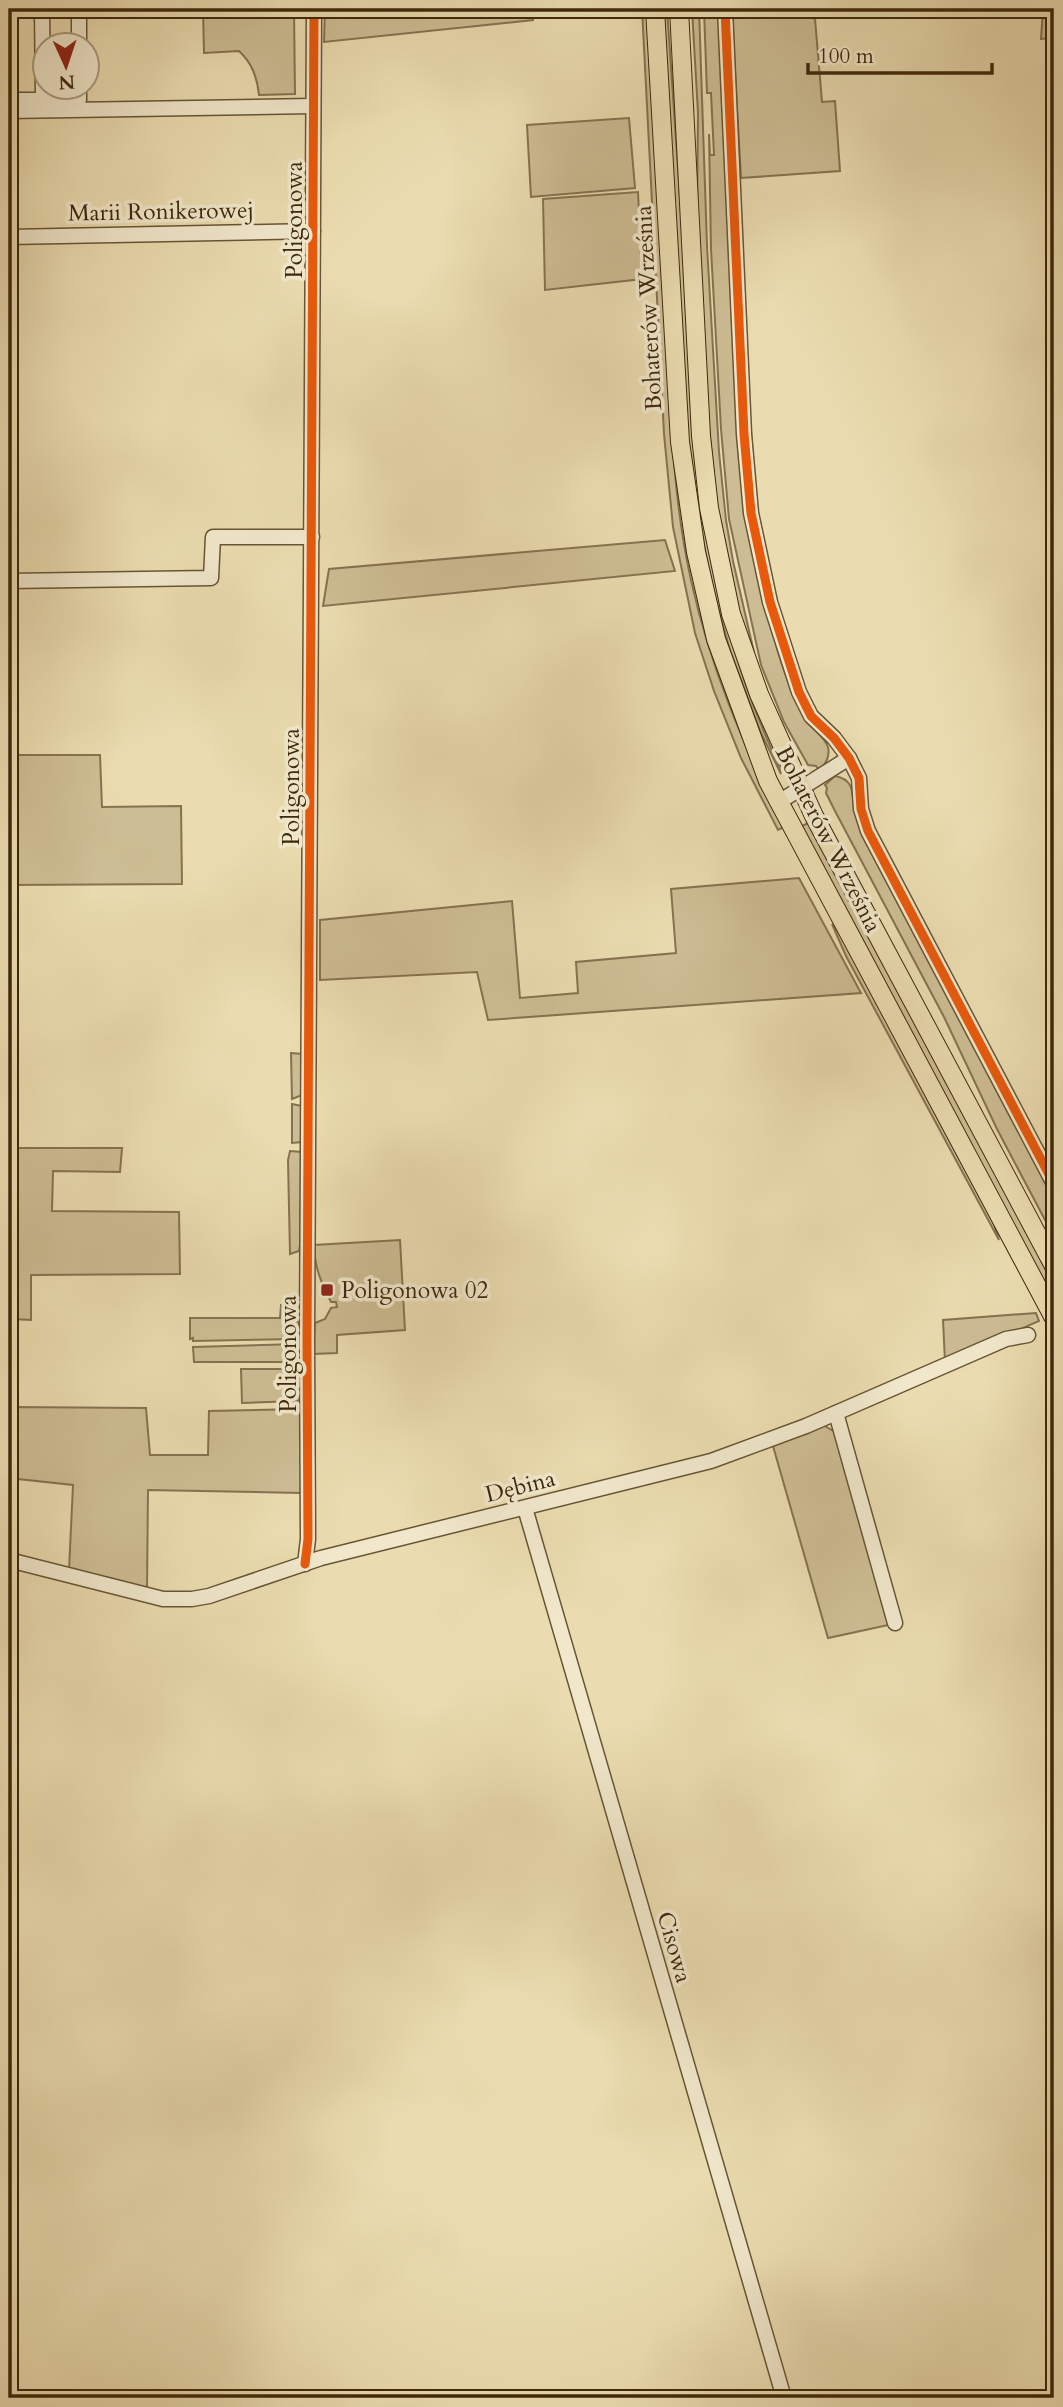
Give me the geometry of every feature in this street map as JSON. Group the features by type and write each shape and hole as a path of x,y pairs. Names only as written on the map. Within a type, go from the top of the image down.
{"main road":[{"name":"Bohaterów Września","path":"655,9 680,442 696,552 716,639 768,781 1054,1318"},
{"name":"Bohaterów Września","path":"679,9 701,436 709,508 721,575 745,659 801,790 1054,1266"}],"street":[{"path":"42,9 42,32"},
{"path":"79,9 79,32"},
{"name":"Poligonowa","path":"305,1564 308,1543 314,9"},
{"path":"725,9 744,422 751,513 770,602 799,692 811,716 834,738 849,758 859,778 861,809 868,831 1054,1185"},
{"path":"9,100 32,100"},
{"path":"9,111 312,106"},
{"name":"Marii Ronikerowej","path":"9,237 313,231"},
{"path":"9,581 211,578 213,537 312,537"},
{"path":"779,802 849,758"},
{"name":"Dębina","path":"9,1560 145,1595 177,1600 209,1596 321,1558 711,1461 836,1413 1006,1339 1028,1335"},
{"path":"836,1413 895,1623"},
{"name":"Cisowa","path":"525,1508 784,2398"},
{"path":"308,1543 321,1558"}],"shaded area":[{"path":"203,9 294,10 295,94 259,95 253,71 239,51 204,53"},
{"path":"325,9 532,9 533,20 324,42"},
{"path":"642,9 649,9 672,428 680,520 691,580 708,644 742,737 784,827 778,830 741,758 714,691 695,633 673,527 664,434"},
{"path":"663,9 667,9 701,502 706,536 730,638 781,774 761,733 730,650 715,597 690,478"},
{"path":"692,9 699,9 707,246 719,452 733,561 756,661 748,651 719,527 708,418 697,222 698,113"},
{"path":"704,9 719,9 765,605 792,690 805,717 828,747 827,760 819,770 816,766 808,765 784,722 761,665 729,519 711,249 709,134 710,155 714,155 711,93 707,93"},
{"path":"1043,9 1054,9 1054,37 1041,39"},
{"path":"746,13 801,13 815,19 822,102 835,101 840,171 741,178 732,19"},
{"path":"629,118 635,188 531,197 527,125"},
{"path":"638,192 642,279 545,290 543,199"},
{"path":"665,540 675,571 323,606 329,569"},
{"path":"9,755 100,755 102,807 181,806 182,884 9,885"},
{"path":"835,776 849,783 861,830 1054,1197 1054,1237 997,1129 944,1017 826,793 825,785"},
{"path":"808,823 1054,1284 1054,1303 800,827"},
{"path":"799,878 861,993 488,1020 477,972 320,980 320,920 512,901 520,998 578,993 576,962 676,953 671,889"},
{"path":"832,924 842,936 991,1214 999,1240 846,956"},
{"path":"291,1053 302,1054 302,1095 292,1099"},
{"path":"292,1104 302,1106 302,1142 292,1143"},
{"path":"9,1148 122,1148 120,1172 53,1171 52,1211 179,1212 180,1274 31,1275 31,1320 12,1319 9,1274"},
{"path":"290,1151 302,1152 300,1246 299,1251 290,1254 288,1160"},
{"path":"400,1240 405,1330 337,1335 337,1353 313,1354 315,1323 325,1319 331,1308 337,1307 336,1302 331,1302 329,1298 334,1295 329,1285 324,1288 322,1283 314,1245"},
{"path":"281,1305 285,1305 288,1313 299,1323 299,1339 190,1339 190,1318 280,1318"},
{"path":"1036,1313 1039,1321 945,1362 943,1320"},
{"path":"296,1344 296,1362 194,1362 193,1347"},
{"path":"241,1369 300,1371 301,1398 298,1401 242,1403"},
{"path":"9,1407 146,1408 150,1455 208,1455 209,1411 301,1409 301,1493 148,1490 147,1590 69,1570 73,1485 9,1478"},
{"path":"823,1425 835,1432 893,1624 828,1638 773,1446"}],"cycle path":[{"path":"305,1564 308,1539 314,9"},
{"path":"725,9 744,434 751,513 770,602 799,692 811,716 834,738 849,758 859,778 861,809 868,831 1054,1184"}],"place":[{"name":"Poligonowa 02","path":"327,1290"}]}
